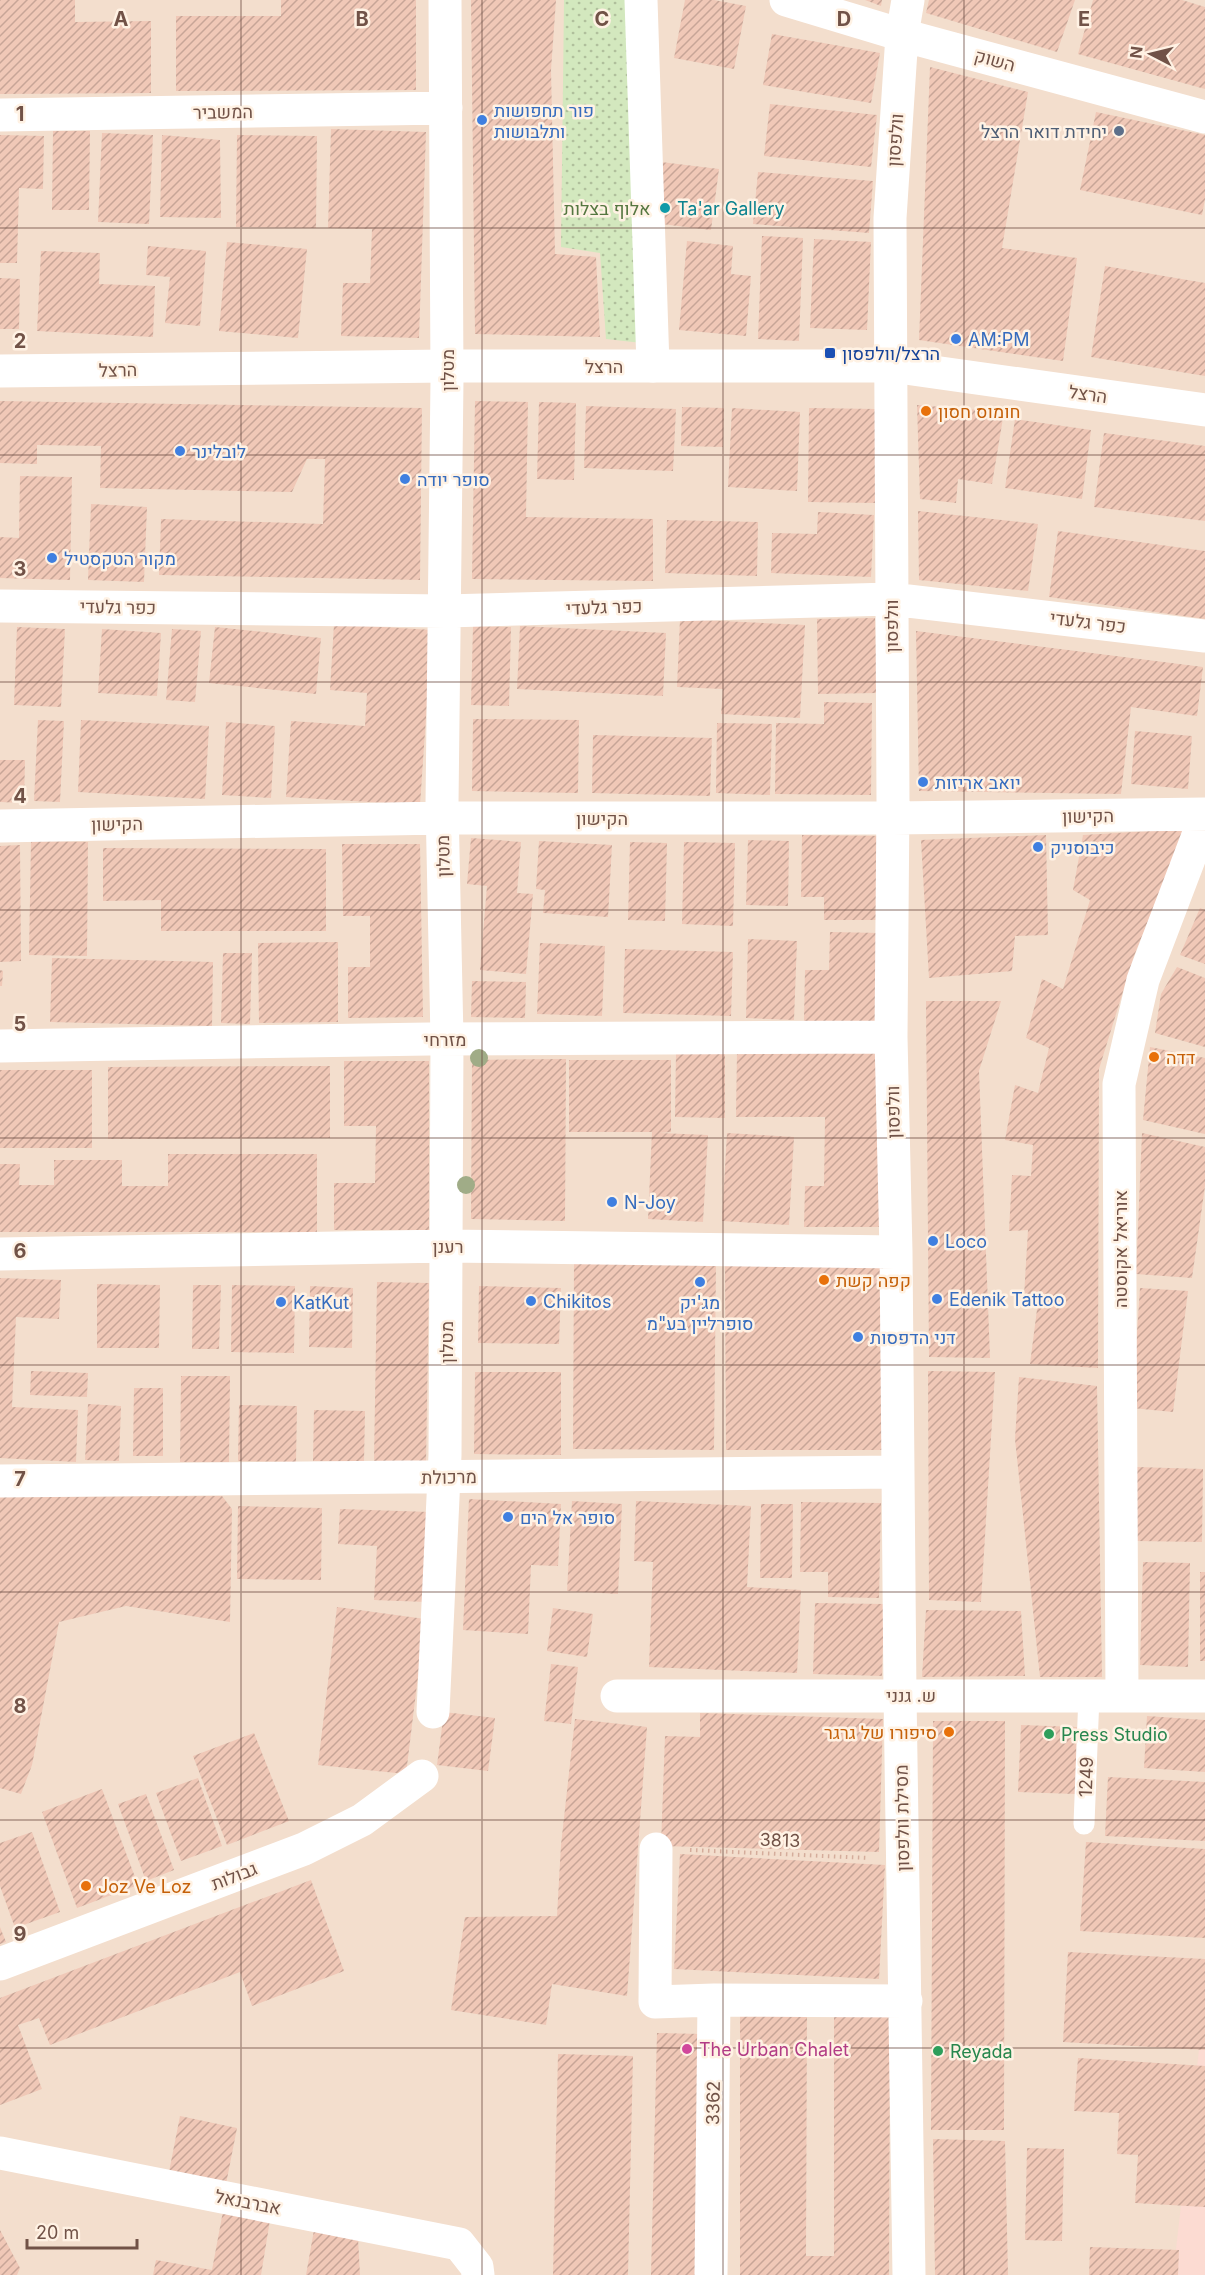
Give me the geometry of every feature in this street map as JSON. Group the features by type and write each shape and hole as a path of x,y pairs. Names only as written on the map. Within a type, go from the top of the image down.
{"street":[{"name":"מטלון","path":"433,1712 445,1477 447,1039 442,818 447,366 445,0"},
{"path":"641,0 653,366"},
{"name":"השוק","path":"786,0 902,35 1205,117"},
{"name":"וולפסון","path":"896,1252 891,1037 890,218 902,35 908,0"},
{"name":"המשביר","path":"0,115 446,108"},
{"name":"הרצל","path":"0,371 447,366 891,366 1205,410"},
{"name":"כפר גלעדי","path":"0,606 446,611 891,599 1205,636"},
{"name":"הקישון","path":"0,826 442,818 1205,816"},
{"name":"אוריאל אקוסטה","path":"1122,1695 1119,1084 1143,980 1205,816"},
{"name":"מזרחי","path":"0,1046 447,1039 891,1037"},
{"name":"רענן","path":"0,1254 446,1246 896,1252"},
{"name":"מסילת וולפסון","path":"896,1252 909,2275"},
{"name":"מרכולת","path":"0,1481 898,1472"},
{"name":"ש. גנני","path":"617,1696 1205,1696"},
{"name":"גבולות","path":"0,1964 304,1849 362,1820 423,1776"},
{"path":"656,1849 654,2001 906,2001"},
{"name":"3362","path":"711,2275 714,2000"},
{"name":"אברבנאל","path":"0,2153 459,2244 477,2267 478,2275"}],"lane":[{"name":"1249","path":"1084,1824 1089,1695"}],"path":[{"name":"3813","path":"656,1849 903,1859"}],"shaded area":[{"path":"0,0 1205,0 1205,2275 0,2275"},
{"path":"1205,1998 1205,2275 1173,2275"}],"green space":[{"name":"אלוף בצלות","path":"564,0 650,0 660,345 606,339 600,253 561,247"}],"building":[{"path":"0,0 75,0 75,22 151,21 151,93 0,94"},
{"path":"281,0 416,0 416,90 176,91 176,16 281,16"},
{"path":"471,0 556,0 551,70 555,254 596,257 600,337 475,334"},
{"path":"685,0 714,0 746,6 734,69 674,58"},
{"path":"865,0 882,0 881,6"},
{"path":"929,0 1075,0 1057,52 926,13"},
{"path":"1093,0 1182,0 1205,7 1205,89 1078,54"},
{"path":"772,34 880,53 871,103 763,85"},
{"path":"930,67 1028,92 1002,248 1077,258 1063,361 919,340"},
{"path":"770,104 877,115 871,167 764,156"},
{"path":"1096,112 1205,135 1205,199 1202,215 1080,190"},
{"path":"331,129 426,132 419,338 341,336 343,283 370,283 372,229 328,228"},
{"path":"53,131 90,131 89,210 52,210"},
{"path":"102,133 153,135 149,224 98,222"},
{"path":"0,135 44,136 43,189 19,188 17,263 0,263"},
{"path":"162,135 220,140 221,218 160,217"},
{"path":"237,135 317,136 316,228 236,227"},
{"path":"661,162 719,169 711,230 653,223"},
{"path":"758,172 873,181 869,233 753,224"},
{"path":"762,236 803,238 799,341 758,339"},
{"path":"814,239 871,242 867,330 810,328"},
{"path":"687,241 733,246 731,274 751,276 746,336 679,330"},
{"path":"227,242 307,249 298,338 219,331"},
{"path":"148,246 206,251 200,326 165,323 170,277 146,275"},
{"path":"41,251 100,253 99,284 155,286 153,337 37,331"},
{"path":"1105,266 1205,283 1205,376 1091,357"},
{"path":"0,278 20,279 19,329 0,329"},
{"path":"0,401 422,408 420,580 159,575 161,519 323,524 325,459 307,459 292,492 100,488 101,446 37,445 37,464 0,463"},
{"path":"475,401 528,402 526,517 653,519 653,581 472,579"},
{"path":"539,402 576,403 574,480 537,479"},
{"path":"917,405 1004,412 992,484 958,479 956,503 920,499"},
{"path":"586,406 676,409 673,471 584,468"},
{"path":"682,407 724,408 723,447 681,446"},
{"path":"732,408 800,412 797,491 728,487"},
{"path":"809,408 877,409 875,503 808,502"},
{"path":"1015,419 1091,430 1082,499 1005,488"},
{"path":"1104,433 1205,446 1205,521 1094,507"},
{"path":"20,476 72,477 70,580 0,578 0,537 19,538"},
{"path":"91,504 147,507 144,582 88,580"},
{"path":"918,511 1038,524 1028,591 919,580"},
{"path":"818,512 874,515 871,577 771,573 772,533 817,534"},
{"path":"667,520 758,522 757,576 665,573"},
{"path":"1058,531 1205,551 1205,619 1049,597"},
{"path":"875,618 877,693 818,694 817,619"},
{"path":"680,619 805,625 800,718 721,714 723,689 677,687"},
{"path":"334,624 432,630 420,805 286,797 291,721 365,726 367,693 330,690"},
{"path":"473,626 511,627 509,706 471,705"},
{"path":"520,626 666,633 663,696 517,689"},
{"path":"17,627 65,629 61,707 14,705"},
{"path":"215,627 321,638 316,694 209,683"},
{"path":"102,629 161,633 157,696 98,693"},
{"path":"172,629 201,631 195,702 166,700"},
{"path":"916,631 1203,667 1197,716 1131,707 1121,794 919,791"},
{"path":"824,702 872,703 871,795 775,794 776,723 824,724"},
{"path":"473,719 579,720 578,793 472,791"},
{"path":"38,720 64,721 60,802 34,801"},
{"path":"81,720 209,726 205,799 78,792"},
{"path":"226,722 275,726 271,798 222,795"},
{"path":"717,723 772,724 770,795 716,793"},
{"path":"1135,731 1192,736 1188,789 1131,784"},
{"path":"593,735 712,738 710,796 592,793"},
{"path":"0,760 25,760 24,803 0,802"},
{"path":"1185,829 1134,956 1099,1069 1098,1368 1030,1364 1039,1294 1024,1296 1028,1230 1009,1231 1012,1175 1031,1176 1033,1145 1005,1140 1015,1085 1038,1093 1049,1048 1026,1038 1042,979 1063,989 1090,900 1073,890 1083,835"},
{"path":"802,835 882,836 881,920 824,920 824,897 801,897"},
{"path":"1046,835 1048,935 1015,936 1012,971 929,978 921,840"},
{"path":"471,838 521,842 517,893 533,894 526,974 480,970 487,886 467,884"},
{"path":"748,840 789,841 788,906 746,905"},
{"path":"31,841 88,842 87,956 29,955"},
{"path":"539,841 612,845 608,917 543,913 545,890 536,889"},
{"path":"630,842 667,843 665,921 628,920"},
{"path":"684,842 735,843 733,926 682,924"},
{"path":"342,844 420,844 423,1017 348,1018 348,967 370,967 370,916 343,916"},
{"path":"20,845 21,961 0,962 0,846"},
{"path":"103,848 326,849 326,931 161,931 161,900 103,901"},
{"path":"1200,908 1205,910 1205,964 1180,955"},
{"path":"830,932 881,933 879,1023 804,1021 805,970 829,970"},
{"path":"748,939 797,941 794,1020 746,1018"},
{"path":"338,942 338,1022 259,1023 258,943"},
{"path":"540,943 605,946 602,1016 537,1014"},
{"path":"625,949 733,952 731,1016 623,1013"},
{"path":"223,953 252,953 250,1024 221,1023"},
{"path":"52,958 213,962 212,1026 50,1022"},
{"path":"1177,967 1205,978 1205,1047 1155,1033 1161,994"},
{"path":"0,970 3,971 2,986 0,986"},
{"path":"472,981 526,982 525,1018 471,1017"},
{"path":"926,1001 1001,1001 979,1071 990,1358 929,1357"},
{"path":"1150,1047 1205,1058 1205,1134 1143,1120"},
{"path":"737,1051 882,1053 880,1227 804,1227 805,1186 824,1186 825,1117 736,1117"},
{"path":"676,1053 725,1053 725,1118 675,1117"},
{"path":"566,1059 565,1221 471,1219 472,1060"},
{"path":"569,1060 671,1060 671,1132 659,1133 708,1135 703,1222 648,1219 652,1132 569,1132"},
{"path":"344,1061 429,1061 429,1230 334,1230 334,1183 375,1183 376,1126 344,1126"},
{"path":"330,1066 330,1138 108,1139 108,1067"},
{"path":"0,1070 92,1070 92,1148 0,1148"},
{"path":"727,1133 794,1137 789,1225 722,1221"},
{"path":"1142,1133 1205,1147 1205,1186 1192,1278 1136,1274"},
{"path":"168,1154 317,1154 317,1232 0,1232 0,1164 20,1164 19,1185 54,1185 54,1160 122,1160 122,1186 168,1186"},
{"path":"574,1263 716,1264 714,1450 573,1449"},
{"path":"725,1266 883,1266 883,1450 726,1450"},
{"path":"0,1278 61,1280 59,1319 16,1317 12,1407 78,1410 76,1462 0,1458"},
{"path":"377,1282 429,1283 426,1462 374,1461"},
{"path":"97,1284 160,1285 159,1348 97,1348"},
{"path":"193,1285 221,1285 219,1349 192,1349"},
{"path":"232,1285 295,1286 294,1353 231,1352"},
{"path":"310,1286 353,1288 352,1348 309,1347"},
{"path":"479,1286 561,1288 559,1344 478,1343"},
{"path":"1140,1288 1188,1291 1173,1412 1132,1408"},
{"path":"31,1371 88,1373 87,1397 30,1395"},
{"path":"928,1371 995,1372 981,1602 929,1600"},
{"path":"475,1372 561,1372 561,1455 474,1454"},
{"path":"181,1376 230,1376 229,1462 180,1462"},
{"path":"1019,1377 1097,1386 1102,1677 1040,1677 1015,1439"},
{"path":"134,1388 163,1388 163,1456 133,1456"},
{"path":"88,1404 121,1406 119,1461 85,1460"},
{"path":"239,1405 297,1406 296,1462 238,1461"},
{"path":"314,1410 365,1411 364,1462 313,1461"},
{"path":"1137,1467 1203,1469 1202,1542 1136,1541"},
{"path":"222,1496 232,1509 230,1622 126,1606 59,1622 32,1765 21,1794 0,1788 0,1497"},
{"path":"469,1499 561,1504 558,1566 531,1565 528,1634 463,1630"},
{"path":"572,1501 622,1504 618,1594 567,1591"},
{"path":"636,1501 751,1506 747,1587 801,1590 797,1673 649,1667 653,1562 634,1561"},
{"path":"801,1502 881,1503 879,1598 828,1597 828,1572 800,1572"},
{"path":"761,1504 793,1504 792,1578 760,1578"},
{"path":"238,1506 322,1508 321,1580 237,1579"},
{"path":"340,1509 430,1512 426,1602 374,1600 377,1546 338,1544"},
{"path":"1143,1562 1190,1563 1188,1667 1140,1665"},
{"path":"1200,1572 1205,1572 1205,1661 1200,1661"},
{"path":"815,1603 884,1604 882,1676 813,1674"},
{"path":"337,1607 425,1619 406,1774 318,1765"},
{"path":"553,1608 593,1614 587,1657 547,1651"},
{"path":"926,1610 1021,1611 1025,1676 922,1677"},
{"path":"551,1664 578,1667 571,1724 544,1721"},
{"path":"444,1712 495,1718 488,1771 437,1765"},
{"path":"700,1713 883,1719 879,1852 661,1846 665,1736 700,1737"},
{"path":"1147,1716 1205,1720 1205,1772 1144,1768"},
{"path":"575,1719 647,1727 627,1996 552,1984 546,2025 451,2010 465,1917 557,1916 561,1845"},
{"path":"933,1721 1005,1721 1004,2130 931,2130"},
{"path":"1021,1725 1077,1727 1075,1794 1018,1792"},
{"path":"254,1733 289,1821 227,1845 193,1756"},
{"path":"1108,1777 1205,1782 1205,1841 1105,1836"},
{"path":"198,1778 222,1846 181,1861 156,1793"},
{"path":"102,1789 138,1885 77,1908 42,1812"},
{"path":"146,1794 174,1870 146,1881 118,1804"},
{"path":"32,1832 60,1912 15,1928 0,1886 0,1843"},
{"path":"1086,1842 1205,1849 1205,1938 1080,1931"},
{"path":"680,1854 885,1865 879,1979 674,1969"},
{"path":"311,1880 344,1971 252,2006 240,1972 50,2045 39,2018 18,2025 42,2089 0,2105 0,1998"},
{"path":"0,1927 6,1942 0,1944"},
{"path":"1068,1952 1205,1959 1205,2050 1063,2042"},
{"path":"740,2006 807,2007 806,2256 834,2256 834,2008 890,2008 889,2275 740,2275"},
{"path":"657,2033 703,2034 698,2275 651,2275"},
{"path":"558,2054 633,2056 628,2275 553,2275"},
{"path":"1078,2058 1205,2066 1205,2207 1135,2203 1138,2155 1117,2154 1119,2113 1074,2111"},
{"path":"180,2116 237,2128 226,2184 169,2172"},
{"path":"933,2139 1005,2141 1008,2275 935,2275"},
{"path":"1027,2148 1064,2149 1062,2241 1025,2240"},
{"path":"224,2206 271,2214 261,2275 153,2275 156,2260 212,2270"},
{"path":"0,2230 20,2268 17,2275 0,2275"},
{"path":"314,2230 358,2238 360,2275 306,2275"},
{"path":"1090,2247 1179,2250 1178,2275 1089,2275"}],"place":[{"name":"פור תחפושות ותלבושות","path":"482,120"},
{"name":"יחידת דואר הרצל","path":"1119,131"},
{"name":"Ta'ar Gallery","path":"665,208"},
{"name":"AM:PM","path":"956,339"},
{"name":"הרצל/וולפסון","path":"830,353"},
{"name":"חומוס חסון","path":"926,411"},
{"name":"לובלינר","path":"180,451"},
{"name":"סופר יודה","path":"405,479"},
{"name":"מקור הטקסטיל","path":"52,558"},
{"name":"יואב אריזות","path":"923,782"},
{"name":"כיבוסניק","path":"1038,847"},
{"name":"דדה","path":"1154,1057"},
{"name":"N-Joy","path":"612,1202"},
{"name":"Loco","path":"933,1241"},
{"name":"קפה קשת","path":"824,1280"},
{"name":"מג'יק סופרליין בע\"מ","path":"700,1282"},
{"name":"Edenik Tattoo","path":"937,1299"},
{"name":"Chikitos","path":"531,1301"},
{"name":"KatKut","path":"281,1302"},
{"name":"דני הדפסות","path":"858,1337"},
{"name":"סופר אל הים","path":"508,1517"},
{"name":"סיפורו של גרגר","path":"949,1732"},
{"name":"Press Studio","path":"1049,1734"},
{"name":"Joz Ve Loz","path":"86,1886"},
{"name":"The Urban Chalet","path":"687,2049"},
{"name":"Reyada","path":"938,2051"}]}
